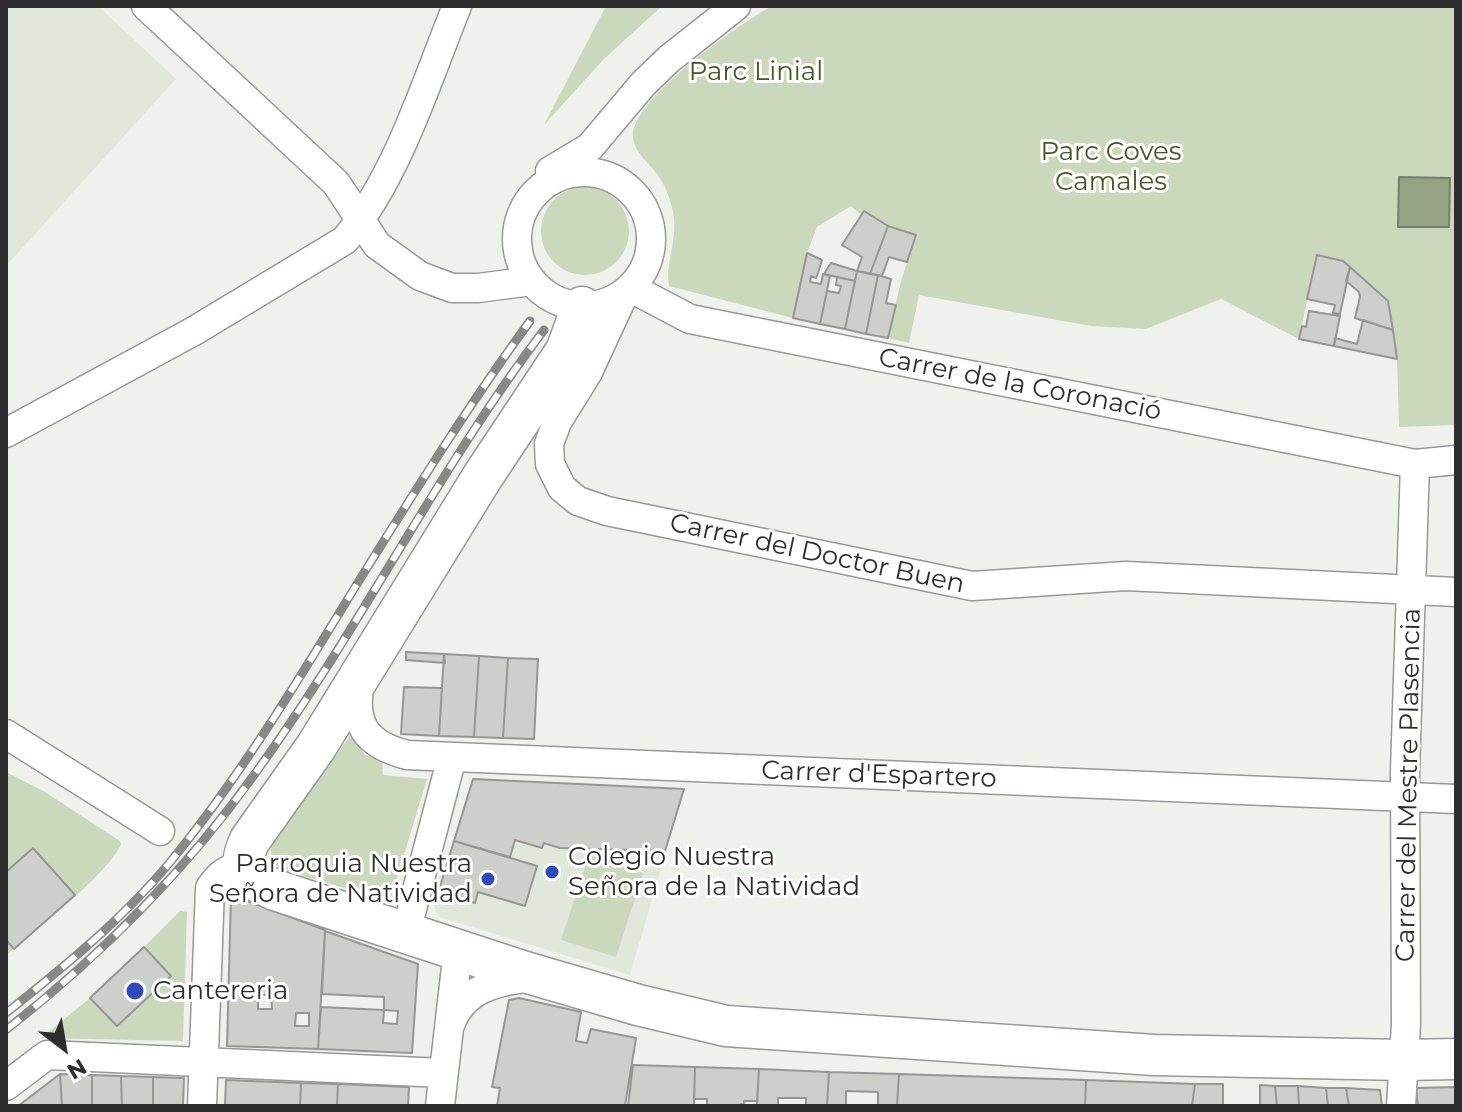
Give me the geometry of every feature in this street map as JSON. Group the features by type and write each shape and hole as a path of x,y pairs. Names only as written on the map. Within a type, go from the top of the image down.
{"street":[{"path":"146,6 336,183 377,245 420,276 452,288 532,281"},
{"path":"6,433 232,308 345,240 388,176 457,6"},
{"path":"526,204 540,188 558,177 579,172 600,174 620,182 636,196 646,214 651,234 649,255 641,275 628,291 605,303 582,307 559,302 539,290 525,272 517,249 518,226 526,204 541,178 590,147 643,84 669,59 736,6"},
{"path":"478,288 517,249"},
{"name":"Carrer de la Coronació","path":"628,291 690,319 1415,464 1456,460"},
{"name":"Carrer del Doctor Buen","path":"628,291 588,372 557,422 549,444 550,464 562,488 578,501 607,511 972,586 1126,576 1456,592"},
{"path":"582,307 566,351 483,476 316,747 250,840 243,854 243,865 255,881 540,976 697,1020 748,1028 1154,1055 1456,1059"},
{"name":"Carrer del Mestre Plasencia","path":"1401,1106 1404,1060 1405,797 1415,464"},
{"name":"Carrer d'Espartero","path":"361,677 357,713 363,727 376,743 407,755 1456,799"},
{"path":"6,734 160,831"},
{"path":"406,932 452,757"},
{"path":"202,1106 210,888 217,877 243,865"},
{"path":"440,1106 458,950"},
{"path":"447,1034 461,1006 473,992 504,980 540,976"},
{"path":"6,1086 47,1055 443,1073"}],"shaded area":[{"path":"6,6 98,6 176,79 6,266"},
{"path":"1399,177 1450,178 1449,227 1398,227"},
{"name":"Colegio Nuestra Señora de la Natividad","path":"473,779 684,789 630,975 439,917 434,908"}],"green space":[{"path":"606,6 662,6 604,59 544,125"},
{"name":"Parc Coves Camales","path":"772,6 1456,6 1456,425 1399,427 1397,359 1388,301 1343,261 1317,255 1299,339 1221,299 1146,329 1091,326 919,295 909,343 888,338 901,281 916,235 888,226 864,211 861,215 851,206 817,227 807,253 793,318 669,286 674,229 672,207 662,181 634,143 636,122 648,104 689,64"},
{"path":"585,187 610,194 622,206 629,231 622,256 610,268 585,275 560,268 548,256 541,231 548,206 560,194"},
{"path":"351,735 365,755 382,760 383,775 427,779 390,901 279,869 271,858 271,846"},
{"path":"6,772 45,792 121,844 86,886 6,955"},
{"path":"589,855 643,873 616,957 561,940"},
{"path":"180,911 187,912 183,1041 41,1038 90,998 118,1026 171,977 144,947"}],"building":[{"path":"864,211 888,226 870,274 857,271 862,257 842,245"},
{"path":"888,226 916,235 907,262 889,257 882,276 870,274"},
{"path":"807,253 822,260 816,278 811,276 810,282 821,284 823,274 830,276 820,324 793,318"},
{"path":"1317,255 1343,261 1350,267 1340,314 1333,313 1335,305 1307,299"},
{"path":"831,263 857,271 855,281 824,274"},
{"path":"1350,267 1388,301 1393,330 1355,318 1360,297 1359,292 1346,281"},
{"path":"857,271 878,275 866,334 845,329"},
{"path":"878,275 891,279 886,303 896,305 888,338 866,334"},
{"path":"837,277 855,281 845,329 820,324 827,291 839,293 841,286 836,285"},
{"path":"1309,311 1340,316 1334,346 1299,339 1302,326 1306,327"},
{"path":"1363,320 1393,330 1397,359 1334,346 1335,338 1357,344"},
{"path":"406,652 444,654 445,663 406,660"},
{"path":"444,654 479,656 474,737 439,736"},
{"path":"479,656 508,658 503,738 474,737"},
{"path":"508,658 538,659 534,739 503,738"},
{"path":"404,687 442,688 439,736 401,734"},
{"path":"473,779 684,789 665,851 560,848 544,843 542,848 515,840 510,857 454,841"},
{"name":"Parroquia Nuestra Señora de Natividad","path":"454,841 537,866 525,906 478,892 475,903 438,893"},
{"path":"33,848 75,895 14,949 6,940 6,872"},
{"path":"231,895 325,930 318,1049 227,1046","holes":["258,995 271,995 272,1009 258,1009","296,1013 309,1013 309,1026 295,1026"]},
{"path":"325,931 418,964 412,1053 318,1049 321,1007 384,1010 384,997 322,994","holes":["384,1010 398,1011 397,1024 383,1023"]},
{"path":"144,947 171,976 117,1026 90,998"},
{"path":"519,998 581,1012 576,1041 587,1043 591,1029 636,1038 625,1106 497,1106 500,1088 492,1087 509,1000"},
{"path":"633,1065 695,1067 694,1106 628,1106"},
{"path":"695,1067 759,1069 757,1101 744,1101 744,1104 732,1106 707,1106 707,1099 694,1099"},
{"path":"759,1069 829,1072 827,1106 806,1106 806,1098 778,1098 778,1106 757,1106"},
{"path":"829,1072 899,1074 897,1106 878,1106 878,1092 846,1091 846,1106 827,1106"},
{"path":"60,1074 62,1106 18,1106"},
{"path":"60,1074 92,1075 92,1106 62,1106"},
{"path":"899,1074 1086,1080 1085,1106 897,1106"},
{"path":"92,1075 121,1076 122,1106 92,1106"},
{"path":"121,1076 153,1077 153,1106 122,1106"},
{"path":"153,1077 184,1078 183,1106 153,1106"},
{"path":"226,1080 301,1083 300,1106 225,1106"},
{"path":"1086,1080 1195,1084 1192,1106 1085,1106"},
{"path":"301,1083 338,1084 337,1106 300,1106"},
{"path":"338,1084 409,1087 408,1106 337,1106"},
{"path":"1195,1084 1223,1084 1223,1106 1192,1106"},
{"path":"1260,1085 1275,1086 1277,1106 1260,1106"},
{"path":"1275,1086 1298,1086 1299,1106 1277,1106"},
{"path":"1298,1086 1326,1088 1328,1106 1299,1106"},
{"path":"1456,1087 1456,1106 1418,1106 1416,1088"},
{"path":"1326,1088 1346,1088 1349,1106 1328,1106"},
{"path":"1346,1088 1380,1090 1382,1106 1349,1106"}],"railway":[{"path":"6,1013 113,922 153,882 197,828 269,726 441,451 530,321"},
{"path":"6,1030 75,973 139,912 227,811 292,721 468,439 544,330"}],"place":[{"name":"Colegio Nuestra Señora de la Natividad","path":"552,872"},
{"name":"Parroquia Nuestra Señora de Natividad","path":"488,879"},
{"name":"Cantereria","path":"135,991"}],"park label":[{"name":"Parc Linial","path":"756,72"}]}
